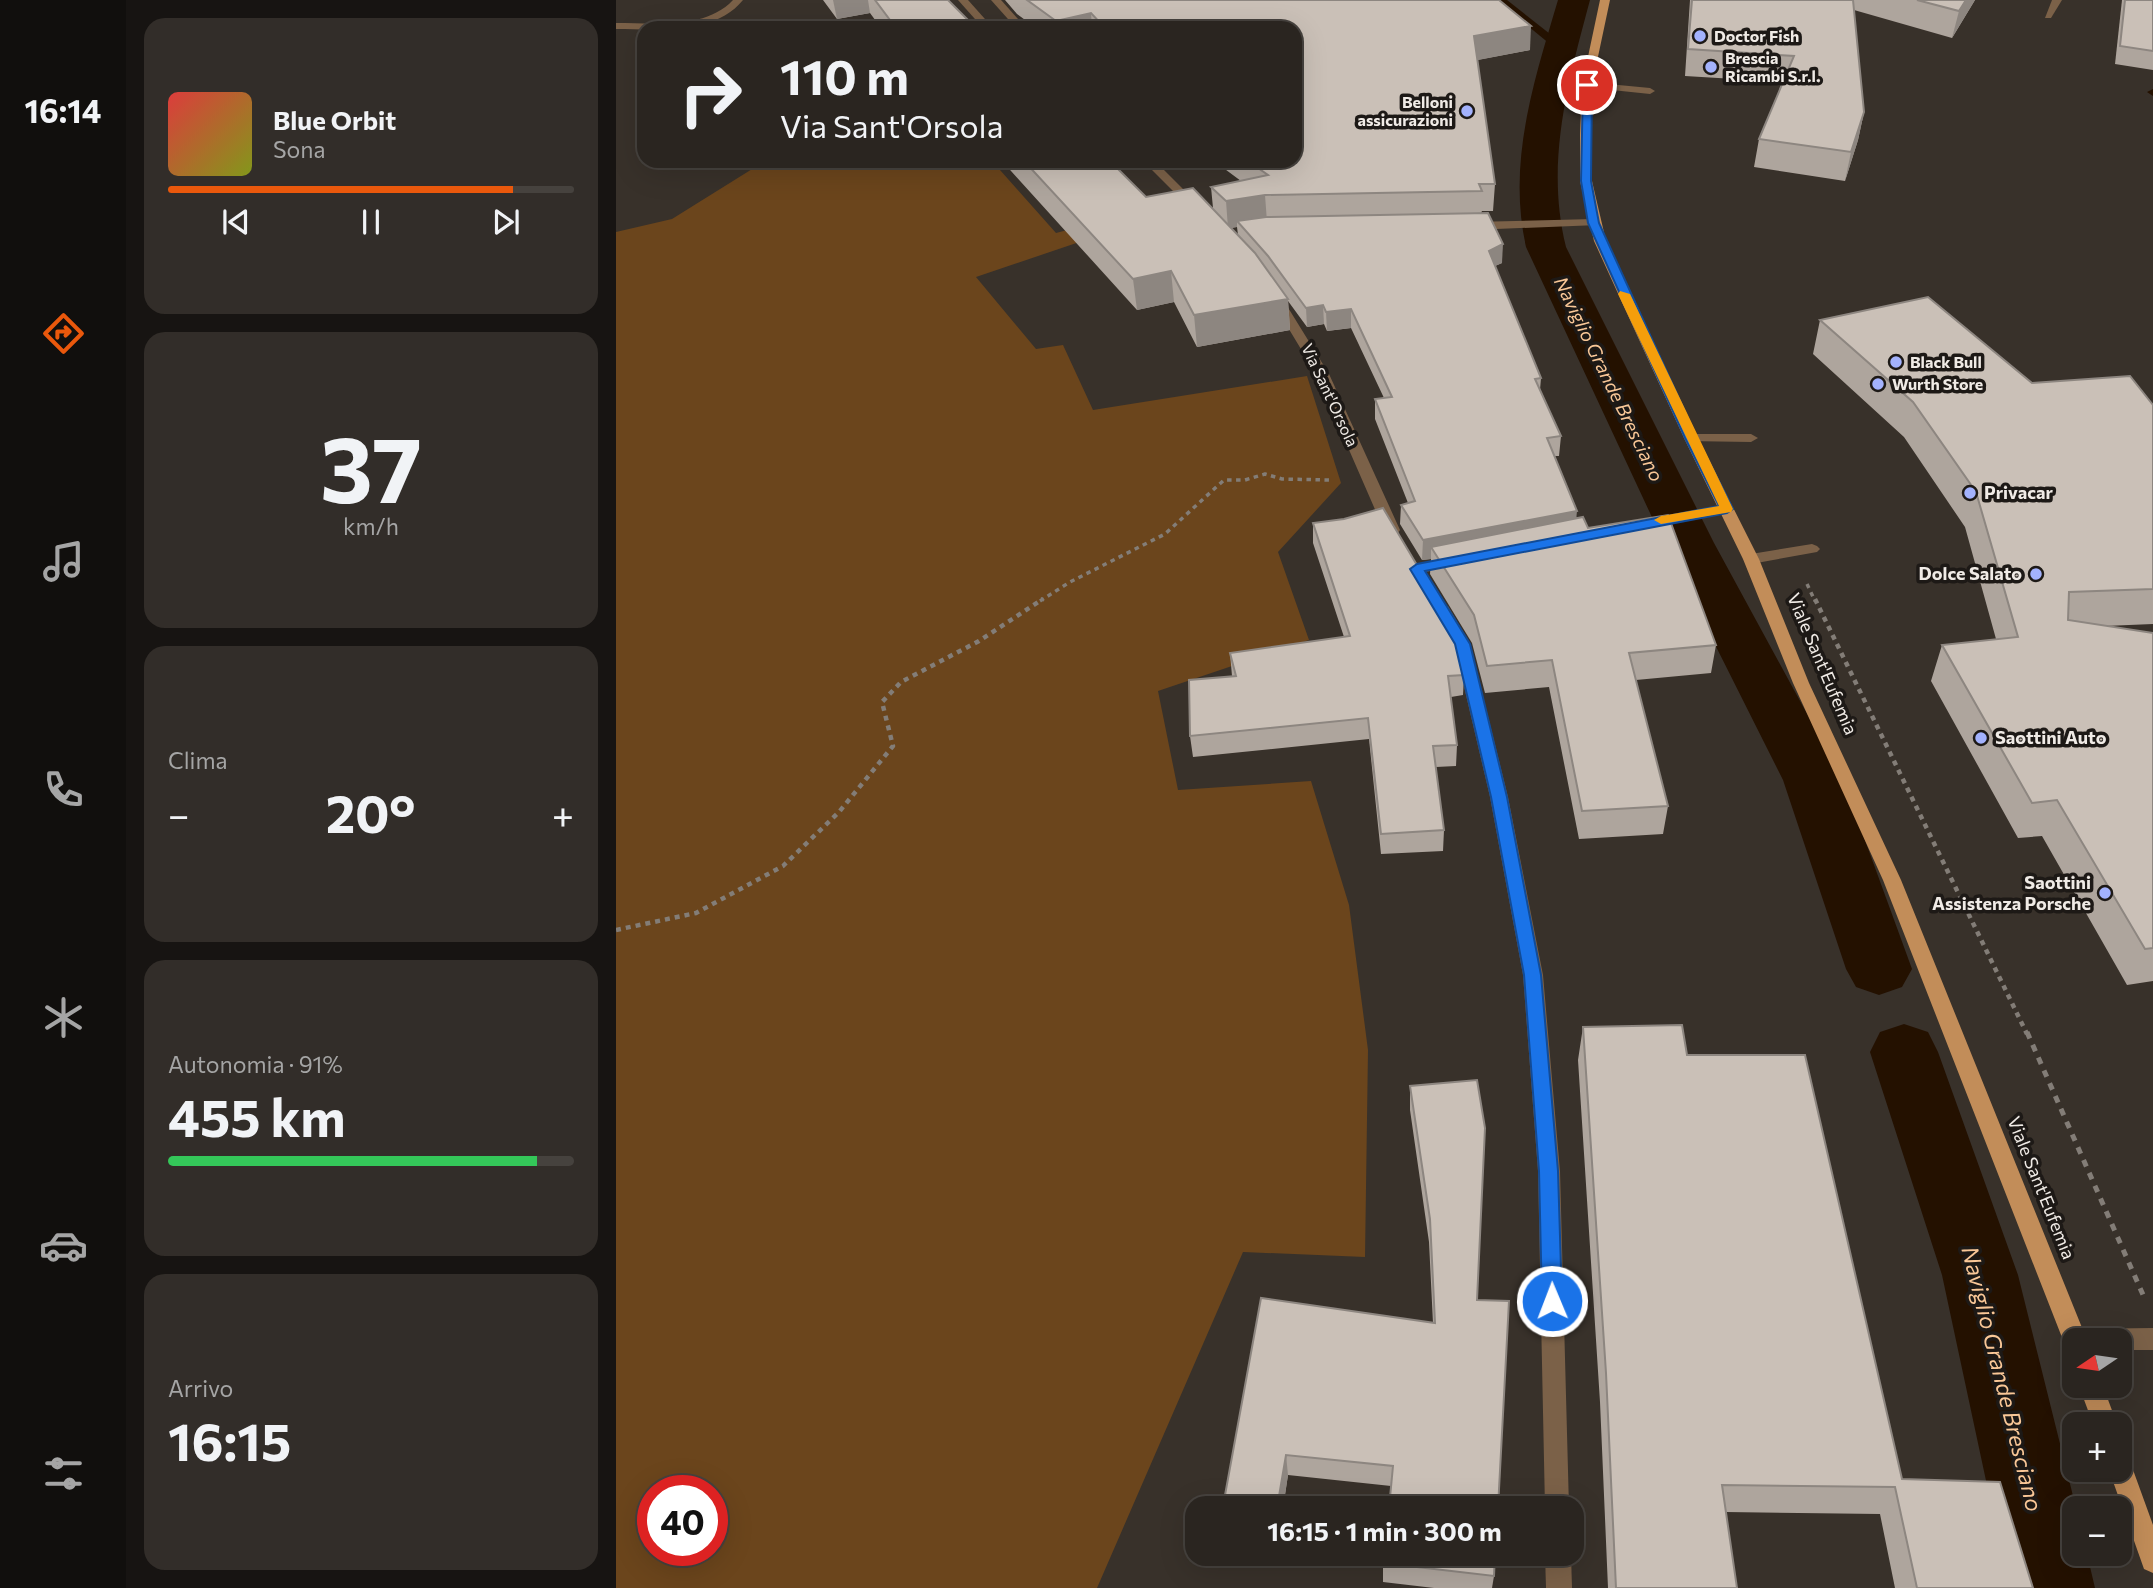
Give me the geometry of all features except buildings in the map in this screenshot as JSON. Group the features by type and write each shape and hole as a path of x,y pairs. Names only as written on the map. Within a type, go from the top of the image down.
{"main road":[{"name":"Viale Sant'Eufemia","path":"1605,0 1587,85 1586,181 1594,223 1691,438 1751,559 1801,683 1892,880 2070,1328"},
{"path":"2125,1482 2153,1560"}],"street":[{"path":"707,21 731,12 738,0"},
{"path":"963,0 982,21"},
{"path":"996,0 1015,21"},
{"path":"2048,16 2057,0"},
{"path":"616,26 637,25"},
{"path":"1587,85 1650,91"},
{"path":"1156,168 1205,216"},
{"path":"1460,226 1594,223"},
{"name":"Via Sant'Orsola","path":"1263,279 1294,321 1324,374 1384,514 1462,644 1499,797 1533,975 1549,1171 1557,1496"},
{"path":"1691,438 1751,438"},
{"path":"1642,524 1727,509"},
{"path":"1751,559 1812,549"},
{"path":"1410,558 1472,558"},
{"path":"2132,1339 2153,1339"},
{"path":"1558,1566 1559,1588"}],"path":[{"path":"616,930 696,913 783,866 839,812 893,746 882,702 901,681 979,641 1070,582 1165,534 1224,480 1245,480 1265,474 1282,480 1335,480"},
{"path":"1791,551 2020,1017 2148,1306"}],"shaded area":[{"path":"754,168 998,168 1056,233 1169,203 1174,210 976,277 1036,349 1063,345 1093,410 1307,376 1341,483 1278,552 1309,640 1158,691 1178,790 1311,781 1349,905 1368,1050 1365,1257 1243,1252 1097,1588 616,1588 616,232 672,219"}],"waterway":[{"path":"1501,0 1560,47"},
{"name":"Naviglio Grande Bresciano","path":"1574,0 1547,102 1539,155 1538,205 1546,247 1689,543 1813,780 1879,969"},
{"name":"Naviglio Grande Bresciano","path":"1904,1052 1980,1275 2052,1588"}],"slow traffic":[{"path":"1624,294 1727,509 1661,520"}],"place":[{"name":"Doctor Fish","path":"1700,36"},
{"name":"Brescia Ricambi S.r.l.","path":"1711,67"},
{"name":"Belloni assicurazioni","path":"1467,111"},
{"name":"Black Bull","path":"1896,362"},
{"name":"Wurth Store","path":"1878,384"},
{"name":"Privacar","path":"1970,493"},
{"name":"Dolce Salato","path":"2036,574"},
{"name":"Saottini Auto","path":"1981,738"},
{"name":"Saottini Assistenza Porsche","path":"2105,893"}],"route":[{"path":"1552,1301 1549,1171 1533,975 1499,797 1462,644 1417,569 1695,513 1727,509 1691,438 1594,223 1586,181 1587,85"}]}
